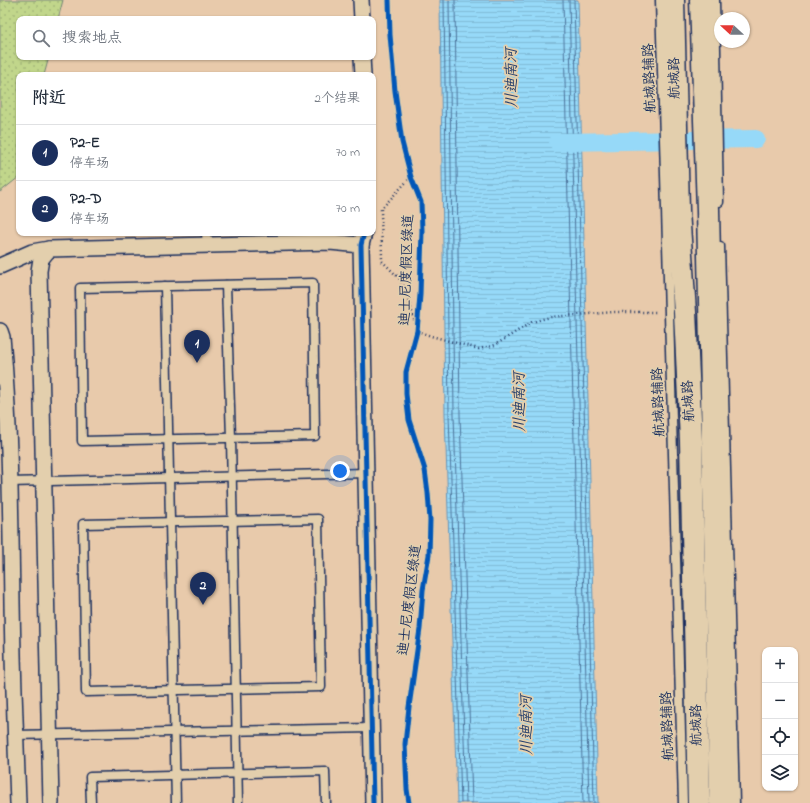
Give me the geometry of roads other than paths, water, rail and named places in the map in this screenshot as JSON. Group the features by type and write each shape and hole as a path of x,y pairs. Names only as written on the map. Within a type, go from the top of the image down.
{"main road":[{"name":"航城路","path":"673,0 669,83 672,210 685,312 691,441 699,803"},
{"name":"航城路","path":"701,0 710,85 721,803"}],"street":[{"path":"361,0 362,16"},
{"path":"362,60 363,72"},
{"path":"0,266 32,252 49,249 207,239 330,242 362,239 373,803"},
{"path":"49,249 41,259 39,271 51,803"},
{"path":"0,331 2,337 6,380 9,429 14,691 18,803"}],"lane":[{"name":"航城路辅路","path":"660,0 669,83"},
{"path":"710,85 715,0"},
{"name":"航城路辅路","path":"672,210 669,312 683,803"},
{"path":"720,242 735,803"},
{"path":"313,284 315,436 82,441 80,288 226,285 313,284"},
{"path":"226,285 232,476 238,803"},
{"path":"166,286 176,803"},
{"path":"10,482 366,473"},
{"path":"318,519 321,687 86,692 83,524 170,522 318,519"},
{"path":"16,735 371,728"},
{"path":"91,803 90,777 325,771 326,803"}],"water":[{"name":"川迪南河","path":"440,0 578,0 598,803 457,803 445,414"}],"waterway":[{"path":"558,142 756,139"}],"place":[{"name":"P2-E","path":"197,363"},
{"name":"P2-D","path":"203,605"}]}
